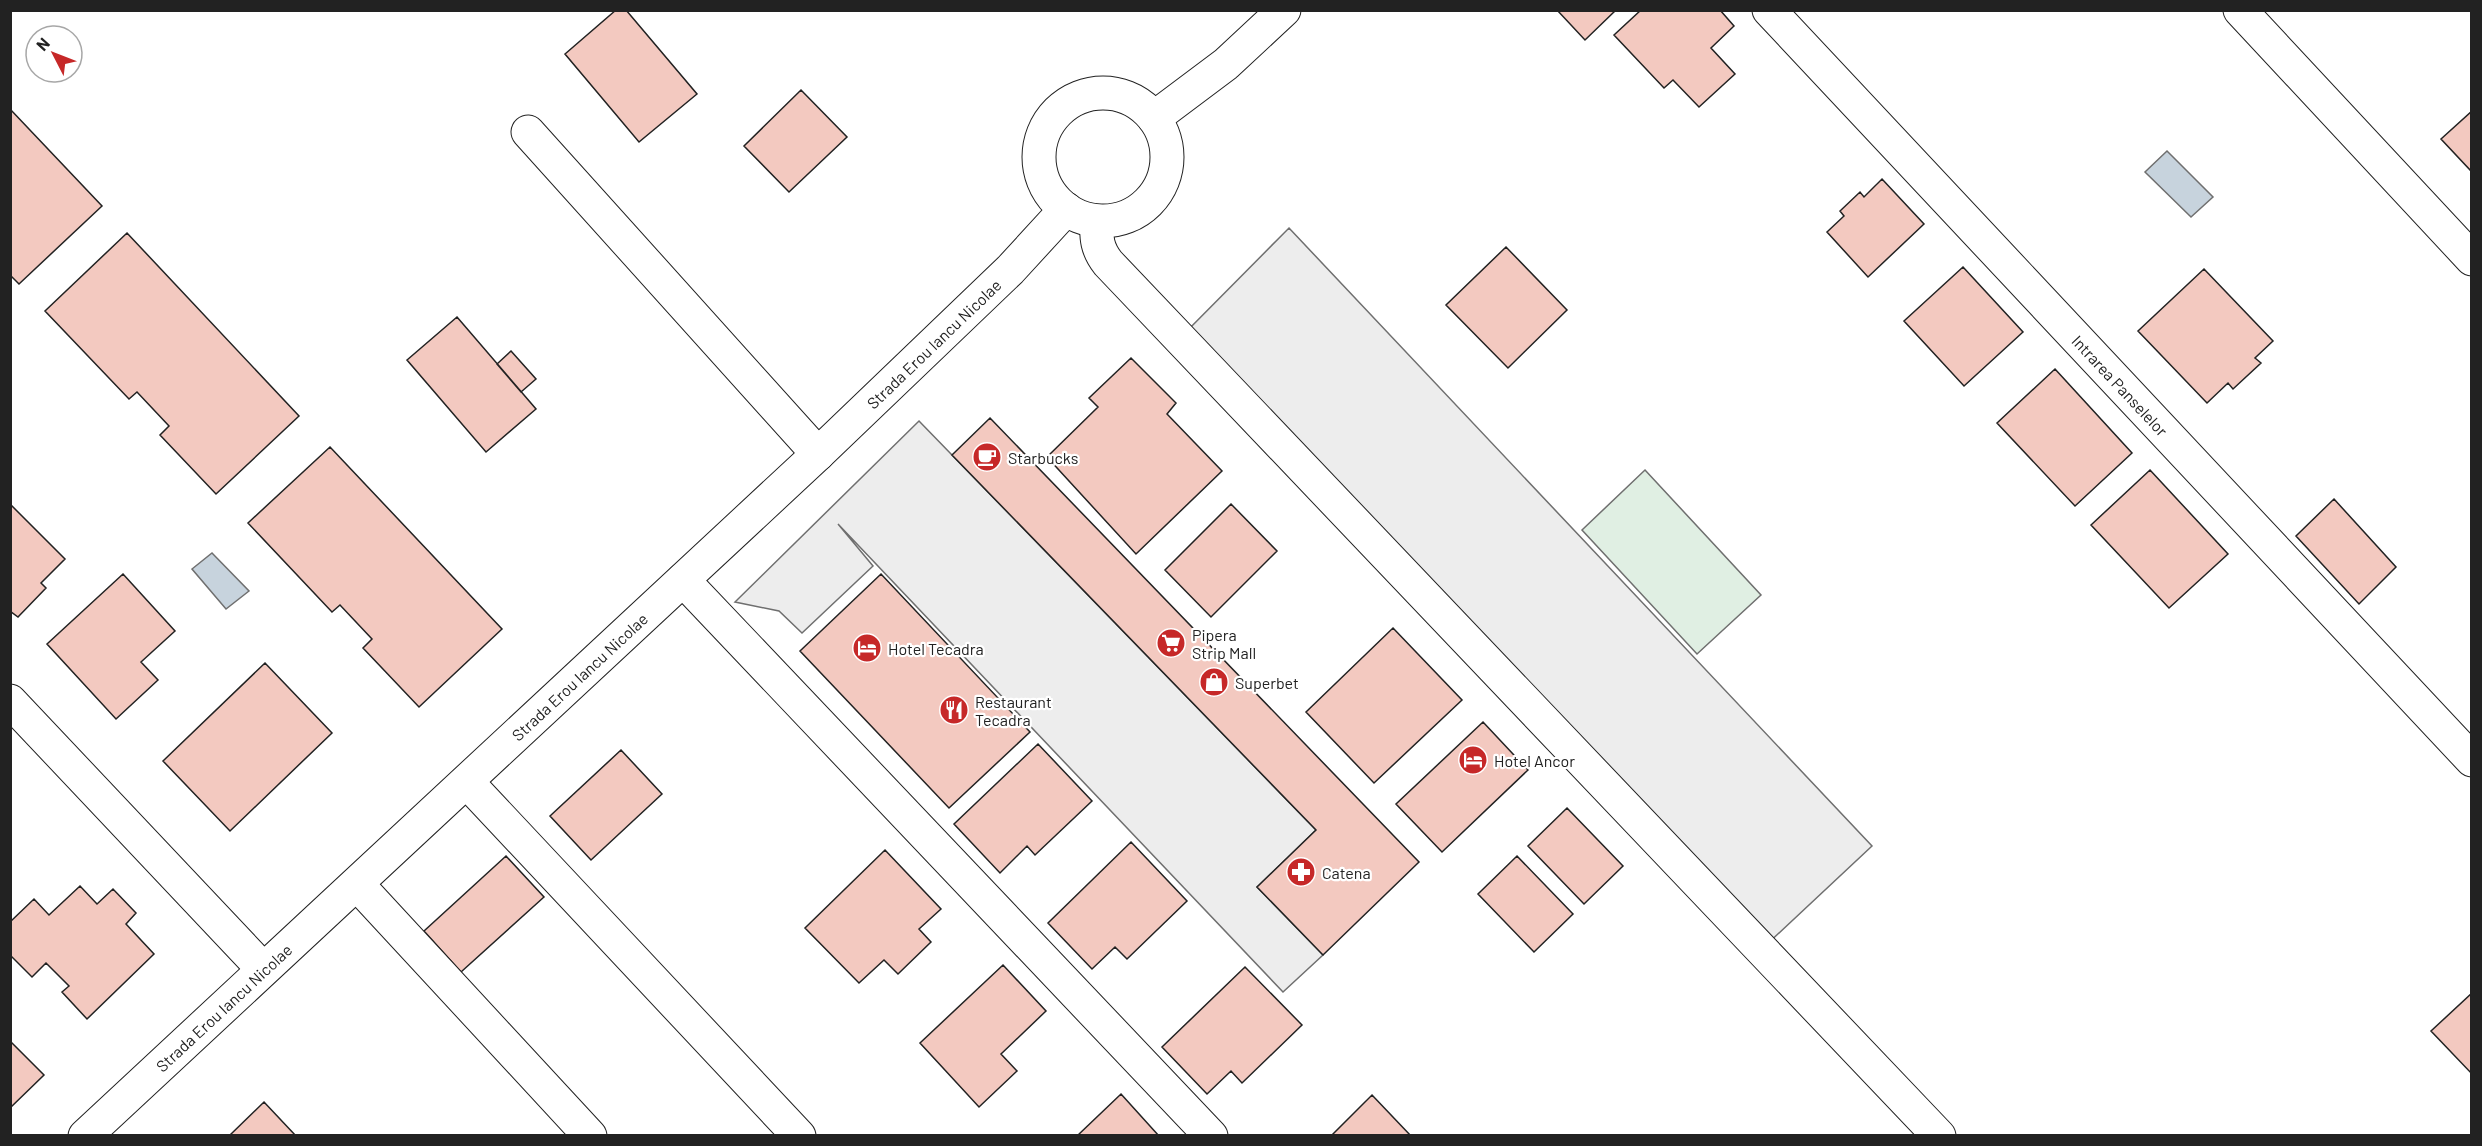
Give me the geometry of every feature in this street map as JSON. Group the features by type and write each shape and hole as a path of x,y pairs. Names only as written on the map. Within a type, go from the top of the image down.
{"street":[{"path":"1154,118 1226,64 1284,10"},
{"name":"Intrarea Panselelor","path":"1768,10 2472,760"},
{"path":"2240,10 2472,258"},
{"path":"1096,93 1118,95 1138,103 1154,118 1164,137 1168,158 1163,180 1152,198 1137,212 1118,220 1097,221 1081,217 1066,209 1050,194 1041,174 1039,152 1045,130 1057,113 1075,100 1096,93"},
{"path":"528,132 818,454"},
{"name":"Strada Erou Iancu Nicolae","path":"85,1136 818,454 987,292 1066,209"},
{"path":"1097,221 1096,241 1099,252 1108,263 1939,1136"},
{"path":"683,580 1211,1136"},
{"path":"10,701 263,969"},
{"path":"467,782 799,1136"},
{"path":"357,884 590,1136"}],"green space":[{"path":"1645,470 1761,595 1697,654 1582,530"}],"shaded area":[{"path":"2167,151 2213,197 2191,217 2145,172"},
{"path":"1289,228 1872,846 1763,948 1180,338"},
{"path":"919,421 1316,830 1257,887 1323,955 1283,992 838,524 873,566 802,633 779,611 735,602"},
{"path":"212,553 249,591 226,609 192,569"}],"building":[{"path":"616,10 626,10 697,94 639,142 565,54"},
{"path":"1557,10 1616,10 1585,40"},
{"path":"1641,10 1720,10 1734,26 1711,48 1735,74 1699,107 1673,80 1664,88 1614,35"},
{"path":"801,90 847,137 789,192 744,146"},
{"path":"10,109 102,206 19,284 10,275"},
{"path":"2472,111 2472,172 2441,139"},
{"path":"1882,179 1924,224 1868,277 1827,232 1844,216 1840,211 1860,192 1864,197"},
{"path":"127,233 299,416 216,494 160,435 169,426 137,392 129,399 45,311"},
{"path":"1506,247 1567,310 1508,368 1446,305"},
{"path":"1963,267 2023,332 1964,386 1904,321"},
{"path":"2204,269 2273,341 2255,358 2261,363 2233,389 2228,383 2207,403 2138,331"},
{"path":"457,317 536,409 486,452 407,360"},
{"path":"511,351 536,379 521,392 497,364"},
{"path":"1131,358 1176,403 1167,414 1222,471 1136,554 1047,457 1098,407 1089,398"},
{"path":"2055,369 2132,453 2075,506 1997,423"},
{"name":"Pipera Strip Mall","path":"990,418 1419,862 1323,955 1257,887 1316,830 952,455"},
{"path":"330,447 502,629 419,707 363,648 372,639 340,605 332,612 248,523"},
{"path":"2150,470 2228,554 2169,608 2091,525"},
{"path":"2334,499 2396,567 2359,604 2296,536"},
{"path":"10,504 65,559 41,583 46,588 18,617 10,611"},
{"path":"1231,504 1277,551 1211,617 1165,570"},
{"path":"123,574 175,631 141,662 158,680 116,719 47,644"},
{"path":"881,574 1030,732 949,808 800,651"},
{"path":"1393,628 1462,700 1374,783 1306,712"},
{"path":"265,663 332,733 230,831 163,761"},
{"path":"1483,722 1528,770 1442,852 1396,804"},
{"path":"1038,744 1092,801 1035,855 1027,846 1000,873 954,824"},
{"path":"621,750 662,794 591,860 550,816"},
{"path":"1567,808 1623,866 1584,904 1528,846"},
{"path":"1131,842 1187,901 1127,959 1115,947 1092,969 1048,923"},
{"path":"885,850 941,909 919,929 931,942 898,974 884,960 859,983 805,928"},
{"path":"506,856 544,897 461,972 424,931"},
{"path":"1517,856 1573,914 1534,952 1478,894"},
{"path":"80,886 97,904 113,889 136,913 126,924 154,954 87,1019 62,992 69,986 46,963 32,977 10,955 10,922 34,899 49,915"},
{"path":"1003,965 1046,1011 1001,1054 1017,1071 979,1107 920,1043"},
{"path":"1245,967 1302,1025 1242,1083 1231,1071 1207,1094 1162,1047"},
{"path":"2472,993 2472,1074 2431,1031"},
{"path":"10,1041 44,1075 10,1108"},
{"path":"1121,1094 1159,1136 1077,1136"},
{"path":"1372,1095 1411,1136 1331,1136"},
{"path":"264,1102 296,1136 229,1136"}],"place":[{"name":"Starbucks","path":"987,457"},
{"name":"Pipera Strip Mall","path":"1171,643"},
{"name":"Hotel Tecadra","path":"867,648"},
{"name":"Superbet","path":"1214,682"},
{"name":"Restaurant Tecadra","path":"954,710"},
{"name":"Hotel Ancor","path":"1473,760"},
{"name":"Catena","path":"1301,872"}]}
